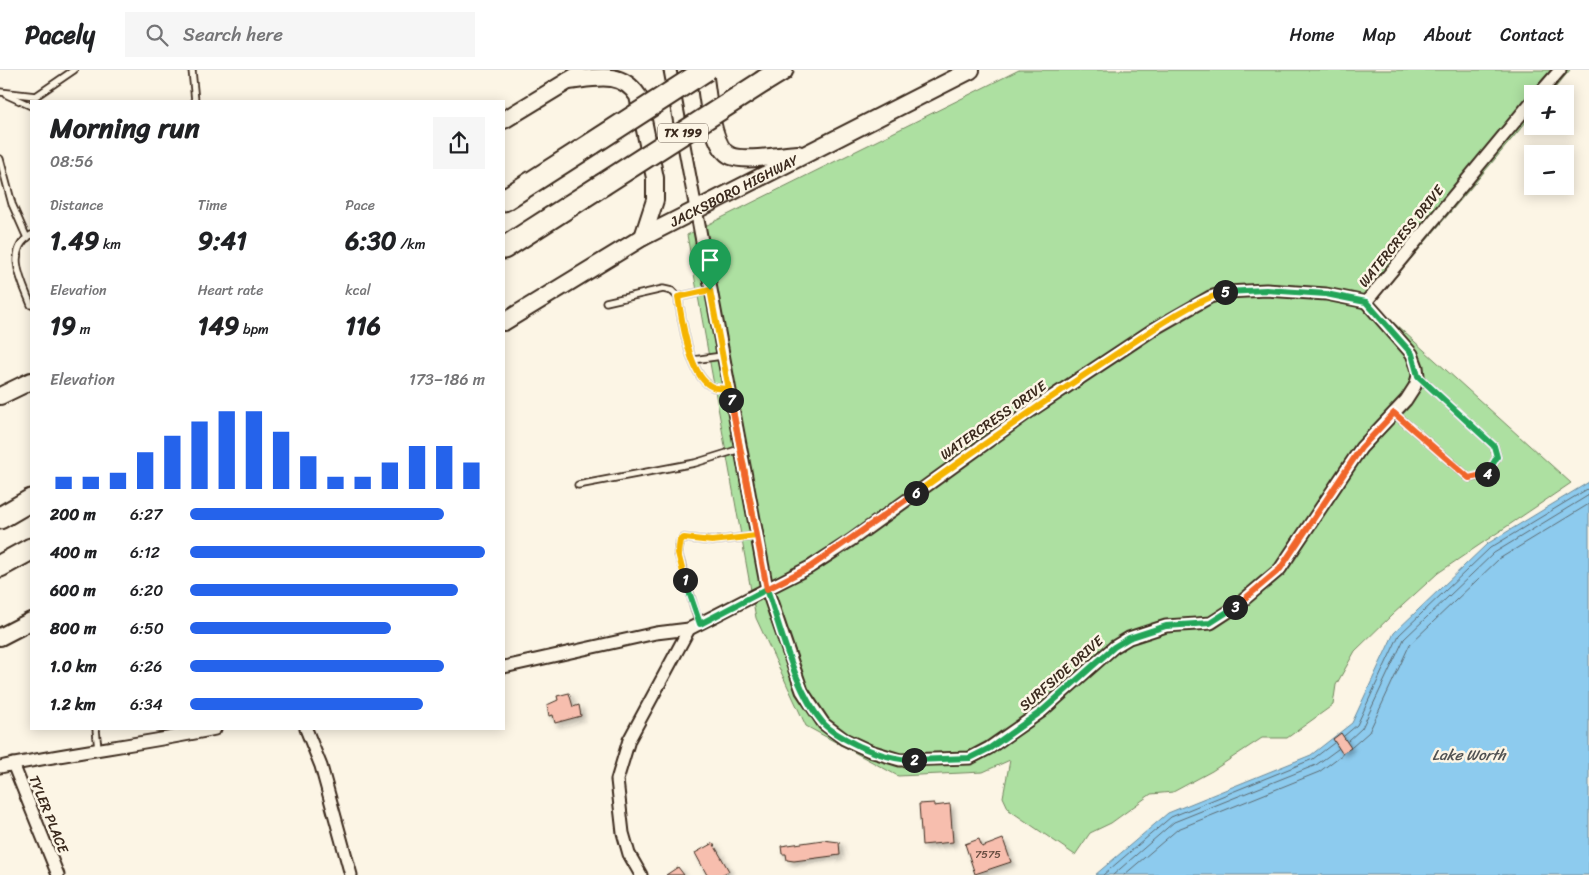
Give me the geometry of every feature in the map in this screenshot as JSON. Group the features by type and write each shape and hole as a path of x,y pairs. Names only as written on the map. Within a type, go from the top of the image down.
{"highway":[{"name":"TX 199","path":"505,199 705,70"},
{"name":"TX 199","path":"505,247 773,76"},
{"path":"0,518 30,501"},
{"path":"0,566 30,550"}],"main road":[{"path":"505,119 586,70"},
{"path":"705,70 716,139 722,150 732,156 745,158 806,153"},
{"name":"JACKSBORO HIGHWAY","path":"505,321 643,237 971,70"},
{"path":"568,81 604,77 618,78 631,86 638,96 655,178 655,200 643,237"},
{"path":"0,396 30,381"},
{"path":"0,637 30,622"}],"street":[{"name":"SURFSIDE DRIVE","path":"670,70 767,589 802,691 824,724 844,739 862,747 900,760 970,758 990,748 1042,711 1114,647 1129,638 1166,626 1210,623 1234,608 1280,569 1361,448 1406,400 1418,376"},
{"path":"1547,85 1560,70"},
{"name":"WATERCRESS DRIVE","path":"505,667 656,633 689,629 810,567 850,541 1026,414 1154,329 1210,297 1227,292 1266,290 1326,294 1366,302 1524,111"},
{"path":"1366,302 1412,354 1418,376"},
{"path":"641,875 629,854 623,833 617,780 629,740 689,629"},
{"path":"0,767 98,749 166,740 210,730"},
{"path":"306,730 321,766 351,875"},
{"name":"TYLER PLACE","path":"13,764 55,874"}],"lane":[{"path":"0,92 36,96 74,70"},
{"path":"192,70 195,100"},
{"path":"0,92 30,106"},
{"path":"0,159 12,204 29,236 18,250 16,267 30,302"},
{"path":"606,302 663,289 672,291 678,297 689,351 702,378 712,387 729,389"},
{"path":"678,297 710,290"},
{"path":"693,360 722,356"},
{"path":"1394,413 1469,478 1487,475 1497,457 1494,446 1418,376"},
{"path":"578,485 695,462 740,450"},
{"path":"700,624 680,560 678,544 680,540 684,538 726,541 757,536"},
{"path":"96,730 98,749"}],"green space":[{"path":"1019,70 1570,70 1558,85 1524,85 1524,125 1373,304 1571,483 1438,573 1392,615 1355,651 1336,685 1333,705 1287,738 1262,738 1212,771 1173,792 1151,794 1111,823 1090,833 1075,855 1009,810 1003,797 1010,760 983,772 898,776 806,726 756,618 687,235"}],"water":[{"name":"Lake Worth","path":"1589,482 1589,875 1095,875 1168,813 1311,755 1352,723 1394,633 1487,544"}],"building":[{"path":"569,693 573,707 579,705 581,716 555,723 553,715 549,716 547,705 558,700 557,696"},
{"path":"1341,733 1351,748 1342,753 1333,739"},
{"path":"934,803 934,806 950,804 953,842 922,845 919,804"},
{"path":"979,839 982,847 1003,839 1011,862 975,874 965,844"},
{"path":"823,840 839,842 840,855 794,861 787,860 786,854 782,854 781,846"},
{"path":"713,843 729,871 721,875 707,875 695,853"},
{"path":"678,867 684,875 666,875"}],"route":[{"path":"710,290 678,297 689,351 702,378 712,387 729,389 740,450 748,487 767,589 810,567 850,541 1026,414 1154,329 1210,297 1227,292 1266,290 1326,294 1366,302 1412,354 1417,366 1418,376 1494,446 1497,457 1487,475 1469,478 1394,413 1361,448 1280,569 1234,608 1210,623 1166,626 1129,638 1114,647 1042,711 990,748 970,758 900,760 870,751 844,739 824,724 802,691 767,589 700,624 678,553 680,540 692,538 726,541 757,536 740,450 729,389 710,290"}]}
